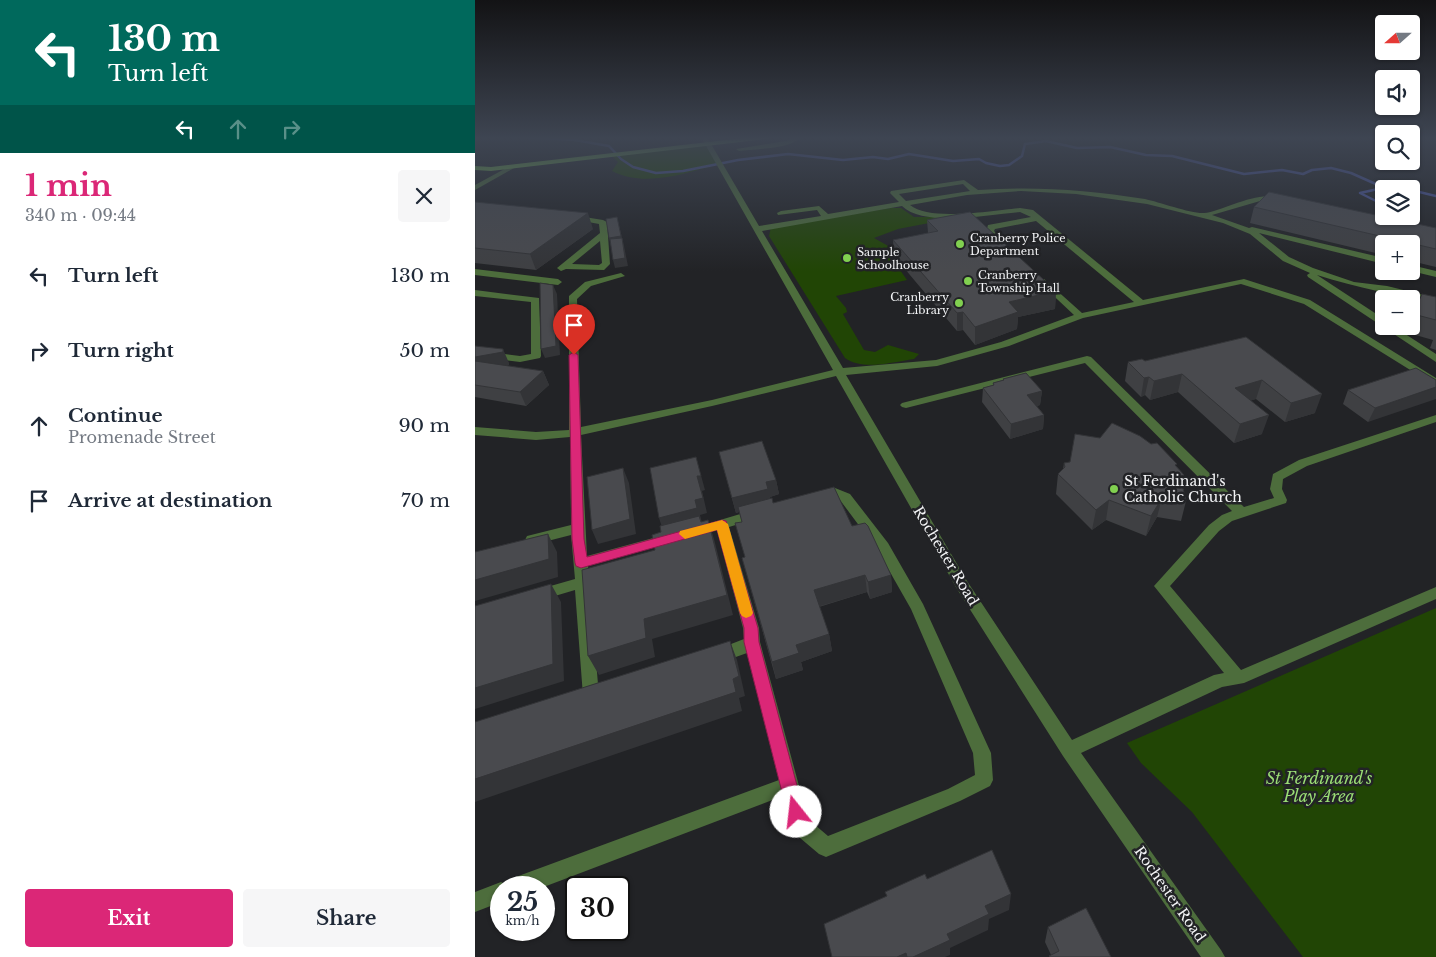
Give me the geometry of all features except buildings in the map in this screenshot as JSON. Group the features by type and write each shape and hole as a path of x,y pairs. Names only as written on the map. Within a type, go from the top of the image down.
{"street":[{"path":"475,183 485,182"},
{"path":"475,188 485,182"},
{"name":"Rochester Road","path":"730,182 963,585 1069,750 1214,957"},
{"path":"976,192 964,182 894,193 915,213 927,216 1020,210 1030,212 1141,302"},
{"path":"757,229 976,192 1038,189 1120,197 1205,215 1240,226 1375,259"},
{"path":"1205,215 1264,199 1287,202"},
{"path":"781,213 819,208 826,217"},
{"path":"563,266 592,268 605,266 603,222 565,216"},
{"path":"1007,248 989,229 995,226 1039,218"},
{"path":"1240,226 1253,232 1286,258 1375,318"},
{"path":"545,280 604,234"},
{"path":"1286,258 1309,270 1339,280 1436,301"},
{"path":"1420,270 1436,274"},
{"path":"475,272 558,282"},
{"path":"1035,274 1080,316"},
{"path":"476,293 503,275"},
{"path":"591,696 578,528 572,298 587,284 621,276"},
{"path":"475,431 536,436 576,432 712,403 839,372 947,361 1005,344 1080,316 1241,281 1254,283 1293,296 1320,309 1436,383"},
{"path":"475,353 520,359 536,356 536,300 476,293"},
{"path":"1400,335 1436,359"},
{"path":"906,405 1087,359 1242,513"},
{"path":"1237,678 1161,586 1213,528 1227,518 1281,500 1276,489 1277,477 1303,463 1436,418"},
{"path":"722,524 751,628 751,642 800,825 826,847 954,795 984,780 982,753 918,608 883,547 845,497 835,492 807,500"},
{"path":"581,563 769,511"},
{"path":"522,543 578,528"},
{"path":"528,597 582,583"},
{"path":"1069,750 1220,680 1237,678 1436,593"},
{"path":"704,660 742,648 751,642"},
{"path":"573,702 609,690"},
{"path":"545,876 788,785"},
{"path":"475,902 490,896"}],"green space":[{"path":"901,208 914,217 950,217 950,219 898,229 874,238 892,248 896,254 891,257 907,280 836,296 846,308 847,312 843,314 864,350 875,352 888,345 919,354 914,359 869,365 860,364 845,358 769,236 771,227"},
{"name":"St Ferdinand's Play Area","path":"1436,608 1436,957 1303,957 1192,812 1141,763 1127,743"}],"waterway":[{"path":"1370,182 1375,184"},
{"path":"1375,190 1360,193 1375,200"},
{"path":"1420,192 1436,196"}],"slow traffic":[{"path":"685,534 722,524 746,613"}],"place":[{"name":"Cranberry Police Department","path":"960,244"},
{"name":"Sample Schoolhouse","path":"847,258"},
{"name":"Cranberry Township Hall","path":"968,281"},
{"name":"Cranberry Library","path":"959,303"},
{"name":"St Ferdinand's Catholic Church","path":"1114,489"}],"route":[{"path":"574,355 578,539 581,563 722,524 751,628 751,642 796,812"}]}
